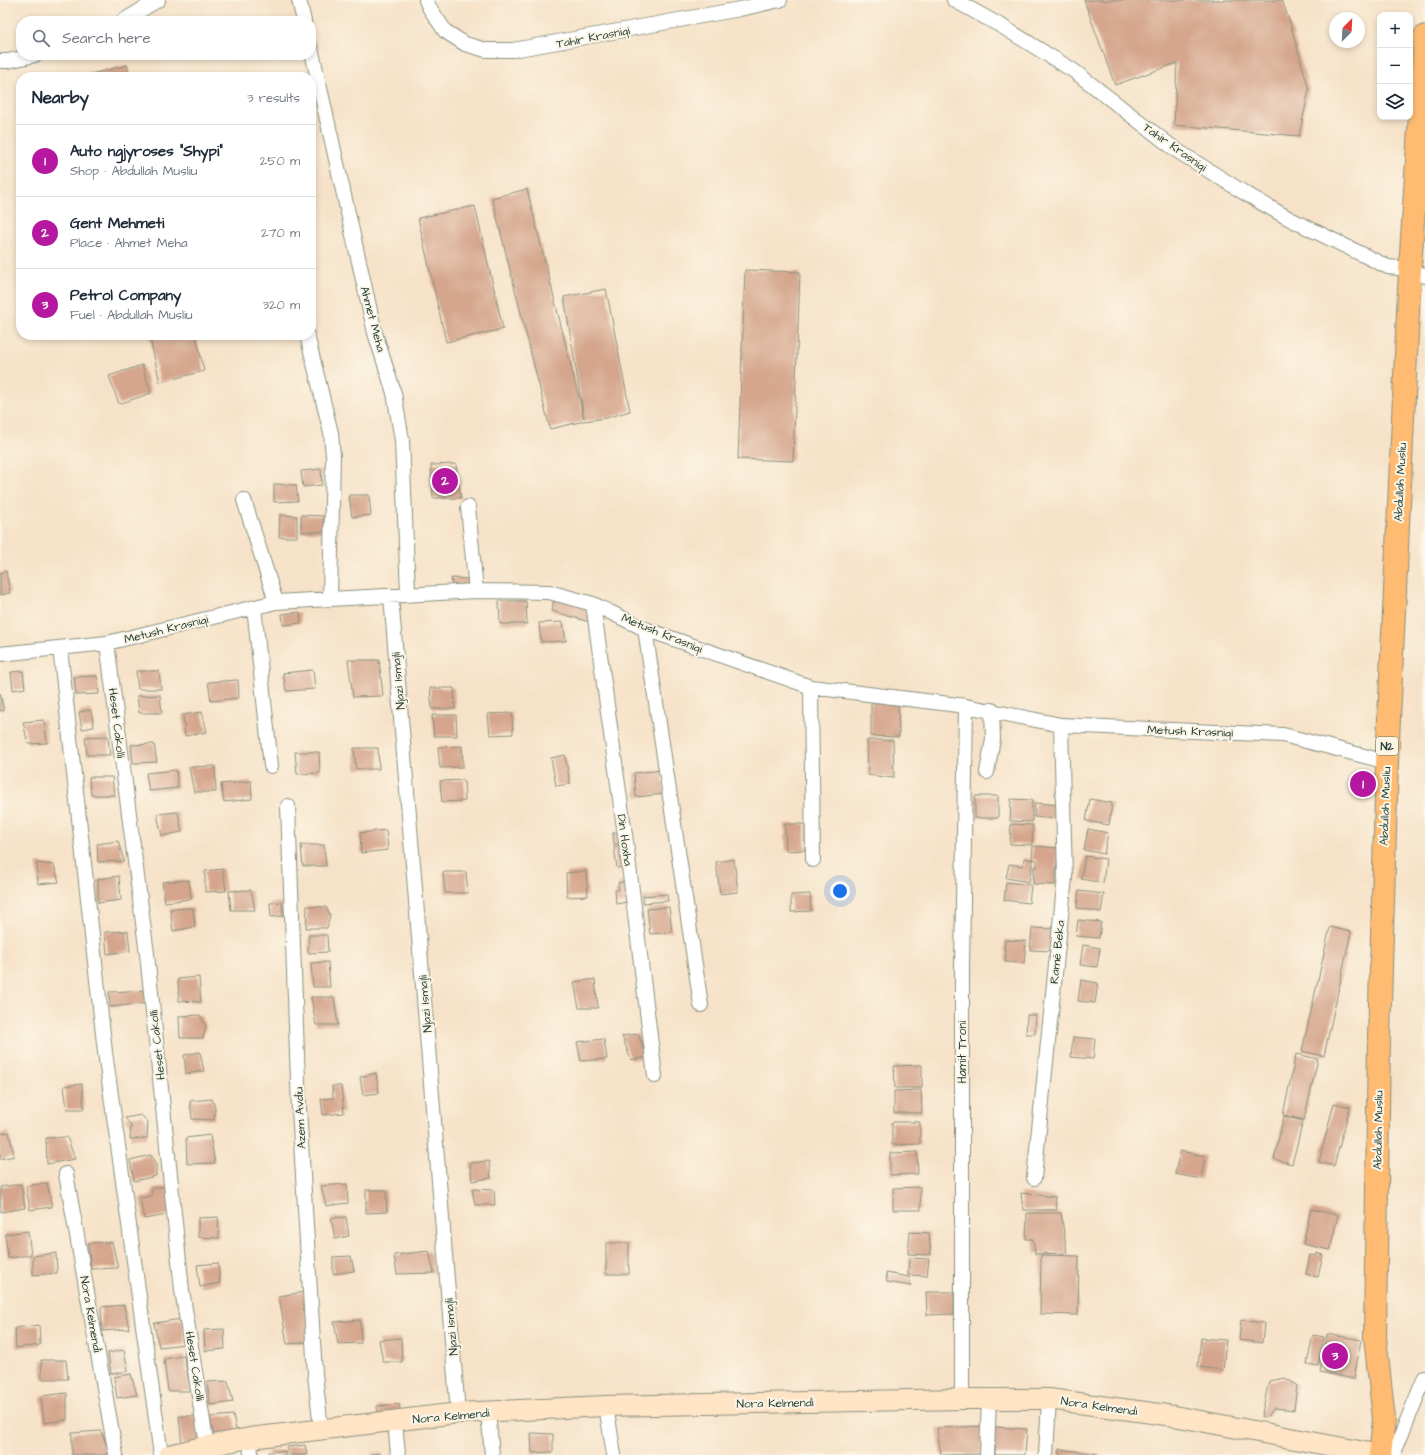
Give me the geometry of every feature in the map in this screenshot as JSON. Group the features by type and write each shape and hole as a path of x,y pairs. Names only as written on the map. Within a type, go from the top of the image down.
{"main road":[{"name":"Abdullah Musliu","path":"1380,1455 1384,1419 1375,1338 1379,1038 1387,762 1417,272 1425,36"}],"street":[{"path":"131,16 158,0"},
{"path":"299,0 303,16"},
{"name":"Tahir Krasniqi","path":"426,0 445,31 464,44 486,50 513,50 718,13 780,0"},
{"name":"Tahir Krasniqi","path":"954,0 1003,27 1074,72 1176,150 1243,192 1288,218 1388,267 1417,272"},
{"path":"0,61 16,59"},
{"name":"Ahmet Meha","path":"314,60 375,333 394,392 402,440 408,594"},
{"path":"308,340 331,433 330,599"},
{"path":"244,500 276,602"},
{"path":"468,507 476,591"},
{"name":"Metush Krasniqi","path":"0,654 107,644 276,602 476,591 549,592 593,604 645,629 811,687 966,706 1061,725 1283,735 1387,762"},
{"name":"Njazi Ismajli","path":"391,596 458,1413"},
{"name":"Din Hoxha","path":"593,604 625,835 655,1076"},
{"path":"254,607 271,766"},
{"path":"645,629 701,1005"},
{"name":"Heset Cakolli","path":"107,644 147,954 182,1290 207,1446"},
{"path":"60,648 105,1052 161,1455"},
{"path":"811,687 813,860"},
{"name":"Hamit Troni","path":"962,1399 962,967 966,706"},
{"path":"987,772 993,739 992,710"},
{"name":"Ramë Beka","path":"1034,1178 1065,877 1061,725"},
{"name":"Azem Avdiu","path":"288,806 299,1109 315,1374 321,1430"},
{"name":"Nora Kelmendi","path":"66,1174 116,1455"},
{"path":"1393,1455 1425,1377"},
{"name":"Nora Kelmendi","path":"169,1455 207,1446 250,1446 321,1430 458,1413 606,1406 962,1399 1049,1399 1174,1416 1380,1455"},
{"path":"987,1455 989,1399"},
{"path":"1046,1455 1049,1399"},
{"path":"606,1406 614,1455"},
{"path":"488,1412 492,1455"},
{"path":"395,1421 398,1455"}],"building":[{"path":"1084,0 1282,0 1309,90 1299,136 1174,125 1177,63 1115,85"},
{"path":"127,65 129,72 99,72"},
{"path":"527,189 584,418 564,297 606,289 630,411 606,418 584,421 550,429 492,198"},
{"path":"475,206 503,329 446,342 418,218"},
{"path":"745,270 800,272 793,461 738,459"},
{"path":"150,340 197,340 204,371 160,382"},
{"path":"142,365 151,393 119,404 109,376"},
{"path":"456,464 461,498 433,498 431,465"},
{"path":"321,469 322,485 303,487 301,471"},
{"path":"274,484 296,485 298,501 274,502"},
{"path":"349,495 369,495 371,515 352,517"},
{"path":"280,515 297,516 297,537 279,537"},
{"path":"301,515 323,516 325,532 301,532"},
{"path":"6,571 10,593 0,595 0,573"},
{"path":"451,578 469,579 470,587 452,586"},
{"path":"554,598 592,610 593,623 552,611"},
{"path":"499,601 526,601 527,624 500,624"},
{"path":"300,612 301,623 283,625 282,614"},
{"path":"563,622 566,641 541,642 539,623"},
{"path":"348,660 379,660 383,696 353,697"},
{"path":"313,670 315,689 286,691 283,673"},
{"path":"23,671 25,688 13,690 11,672"},
{"path":"136,671 159,671 161,689 138,689"},
{"path":"97,676 99,694 76,695 74,677"},
{"path":"238,680 239,698 211,701 208,682"},
{"path":"430,688 454,688 455,709 432,709"},
{"path":"0,693 4,710 0,711"},
{"path":"160,695 162,713 139,713 137,696"},
{"path":"871,703 898,703 899,737 871,736"},
{"path":"91,710 94,727 82,729 79,712"},
{"path":"202,712 207,732 185,736 183,715"},
{"path":"512,713 513,734 490,735 488,714"},
{"path":"432,715 456,715 457,736 434,736"},
{"path":"44,720 47,743 28,744 23,722"},
{"path":"108,736 110,755 87,755 85,737"},
{"path":"867,740 893,740 894,778 868,775"},
{"path":"154,744 157,762 133,763 131,745"},
{"path":"462,746 463,767 440,768 438,747"},
{"path":"354,748 378,748 379,769 356,769"},
{"path":"295,752 319,752 320,773 297,774"},
{"path":"565,755 570,784 556,786 551,758"},
{"path":"215,766 216,792 194,792 189,767"},
{"path":"176,770 178,788 149,791 146,773"},
{"path":"662,770 665,794 636,797 634,773"},
{"path":"89,777 112,777 114,795 91,795"},
{"path":"464,780 465,801 442,802 440,781"},
{"path":"251,781 252,799 224,802 221,784"},
{"path":"975,796 998,796 998,818 975,818"},
{"path":"1011,799 1032,800 1032,822 1010,821"},
{"path":"1090,799 1112,803 1109,825 1086,821"},
{"path":"1035,803 1061,805 1060,819 1034,817"},
{"path":"178,812 182,832 162,836 157,814"},
{"path":"785,824 805,824 805,850 786,851"},
{"path":"1011,824 1033,825 1032,845 1010,844"},
{"path":"1088,829 1108,833 1104,854 1084,850"},
{"path":"386,830 388,850 361,853 360,833"},
{"path":"623,832 624,843 614,844 613,833"},
{"path":"118,841 124,861 98,862 97,844"},
{"path":"301,845 324,845 326,866 303,866"},
{"path":"625,845 627,867 617,868 614,846"},
{"path":"1033,846 1058,848 1055,885 1033,884 1034,867 1037,867 1037,860 1032,859"},
{"path":"1085,856 1106,859 1103,883 1081,879"},
{"path":"1024,858 1033,860 1029,882 1006,878 1009,864 1023,866"},
{"path":"734,859 738,892 720,894 716,862"},
{"path":"37,863 54,865 59,882 38,884"},
{"path":"223,869 226,891 205,892 205,871"},
{"path":"586,871 588,896 567,897 566,873"},
{"path":"443,872 466,872 468,893 445,893"},
{"path":"119,876 121,900 98,903 98,879"},
{"path":"189,880 191,899 165,902 162,882"},
{"path":"628,881 632,901 616,904 615,890 619,890 618,883"},
{"path":"1006,882 1031,885 1029,903 1004,900"},
{"path":"251,890 255,910 231,910 229,891"},
{"path":"1079,891 1104,894 1101,912 1077,908"},
{"path":"667,894 668,901 643,903 643,896"},
{"path":"810,894 811,911 791,912 791,895"},
{"path":"282,902 283,916 271,917 270,903"},
{"path":"307,906 326,907 330,915 327,928 306,928"},
{"path":"669,907 672,932 650,934 647,909"},
{"path":"193,908 195,927 173,931 170,909"},
{"path":"1078,920 1101,922 1099,938 1076,936"},
{"path":"1330,927 1351,932 1324,1056 1302,1051"},
{"path":"1032,928 1053,929 1052,951 1030,950"},
{"path":"128,931 130,951 107,954 105,932"},
{"path":"309,935 327,935 328,952 308,953"},
{"path":"1005,940 1026,941 1024,963 1005,962"},
{"path":"1083,945 1100,948 1097,967 1080,965"},
{"path":"328,962 330,987 313,987 311,963"},
{"path":"199,977 201,1002 179,1001 178,979"},
{"path":"595,979 598,1008 579,1008 574,982"},
{"path":"1081,980 1098,983 1095,1003 1078,1001"},
{"path":"147,990 149,1003 110,1007 109,992"},
{"path":"311,997 334,997 338,1025 316,1025"},
{"path":"200,1015 206,1026 203,1038 180,1038 179,1016"},
{"path":"1027,1015 1036,1015 1035,1034 1026,1034"},
{"path":"638,1034 647,1057 631,1060 622,1036"},
{"path":"1073,1037 1095,1039 1093,1059 1071,1057"},
{"path":"604,1039 607,1059 581,1061 577,1042"},
{"path":"200,1052 204,1071 186,1074 184,1055"},
{"path":"1296,1054 1318,1059 1304,1120 1283,1115"},
{"path":"922,1065 922,1088 895,1088 894,1066"},
{"path":"376,1073 379,1093 363,1095 360,1077"},
{"path":"82,1084 84,1109 67,1109 64,1086"},
{"path":"332,1086 341,1086 344,1113 323,1115 321,1099 333,1098"},
{"path":"921,1090 922,1113 894,1113 894,1091"},
{"path":"212,1099 215,1108 214,1120 192,1119 190,1101"},
{"path":"1334,1103 1350,1107 1334,1166 1319,1162"},
{"path":"141,1115 148,1122 147,1138 130,1139 131,1125 125,1118"},
{"path":"1284,1116 1303,1121 1292,1164 1274,1159"},
{"path":"892,1122 920,1122 920,1144 892,1145"},
{"path":"9,1132 14,1156 0,1159 0,1134"},
{"path":"210,1135 215,1163 187,1164 186,1138"},
{"path":"67,1137 75,1159 47,1164 46,1138"},
{"path":"1180,1151 1205,1156 1201,1179 1175,1174"},
{"path":"917,1152 918,1174 890,1175 890,1153"},
{"path":"151,1155 156,1165 156,1176 134,1181 130,1160"},
{"path":"489,1161 491,1178 472,1181 470,1163"},
{"path":"47,1183 52,1207 30,1210 26,1186"},
{"path":"21,1184 25,1208 1,1212 0,1187"},
{"path":"347,1184 348,1203 326,1206 321,1186"},
{"path":"168,1186 173,1214 144,1219 140,1198 151,1196 153,1188"},
{"path":"920,1187 921,1210 893,1210 893,1188"},
{"path":"472,1189 494,1190 495,1205 475,1205"},
{"path":"366,1190 386,1190 387,1212 366,1213"},
{"path":"1021,1193 1055,1197 1057,1210 1023,1210"},
{"path":"1311,1209 1338,1215 1330,1250 1303,1244"},
{"path":"1027,1213 1061,1213 1067,1253 1035,1254 1033,1239 1026,1239"},
{"path":"218,1217 219,1238 198,1237 198,1218"},
{"path":"346,1217 349,1236 335,1239 331,1218"},
{"path":"28,1231 31,1255 8,1258 5,1234"},
{"path":"910,1232 929,1233 931,1255 908,1254"},
{"path":"112,1242 118,1268 91,1269 88,1243"},
{"path":"606,1243 629,1243 629,1274 606,1274"},
{"path":"429,1251 434,1273 397,1274 394,1255"},
{"path":"56,1253 57,1273 33,1275 33,1256"},
{"path":"1317,1253 1323,1255 1318,1277 1306,1274 1310,1255 1316,1256"},
{"path":"1041,1255 1079,1256 1078,1315 1040,1314"},
{"path":"351,1256 354,1271 333,1274 333,1257"},
{"path":"909,1258 929,1259 927,1276 908,1275"},
{"path":"218,1263 220,1283 200,1287 197,1265"},
{"path":"886,1273 909,1277 911,1286 887,1282"},
{"path":"305,1292 311,1342 287,1344 279,1296"},
{"path":"926,1292 954,1292 954,1314 927,1315"},
{"path":"124,1305 129,1329 102,1331 101,1307"},
{"path":"183,1319 185,1344 159,1347 154,1323"},
{"path":"360,1320 361,1343 338,1344 334,1322"},
{"path":"1241,1320 1264,1323 1262,1343 1239,1340"},
{"path":"39,1325 40,1345 16,1348 15,1328"},
{"path":"224,1329 225,1349 205,1351 204,1330"},
{"path":"1327,1334 1361,1340 1354,1379 1320,1372"},
{"path":"1313,1335 1324,1337 1318,1366 1307,1364"},
{"path":"401,1338 402,1362 383,1362 379,1340"},
{"path":"1201,1338 1226,1340 1223,1370 1198,1367"},
{"path":"124,1350 128,1371 111,1374 108,1353"},
{"path":"184,1356 191,1391 168,1391 164,1359"},
{"path":"41,1360 66,1360 68,1379 42,1379"},
{"path":"131,1374 137,1395 117,1398 114,1377"},
{"path":"1285,1378 1297,1385 1294,1410 1274,1408 1268,1416 1261,1417 1269,1381"},
{"path":"228,1381 233,1402 210,1405 207,1382"},
{"path":"67,1393 67,1420 44,1423 41,1396"},
{"path":"399,1404 401,1415 378,1417 377,1406"},
{"path":"233,1415 237,1434 214,1439 210,1417"},
{"path":"179,1416 198,1416 203,1441 182,1445"},
{"path":"983,1426 982,1454 941,1455 937,1428"},
{"path":"995,1427 1027,1429 1025,1455 995,1455"},
{"path":"101,1431 108,1449 106,1455 72,1455 72,1433"},
{"path":"531,1433 553,1434 553,1452 532,1453"},
{"path":"305,1445 307,1455 289,1455 286,1447"},
{"path":"1060,1449 1098,1454 1098,1455 1059,1455"},
{"path":"285,1451 286,1455 269,1455 268,1452"},
{"path":"380,1453 381,1455 371,1455 371,1454"}],"place":[{"name":"Gent Mehmeti","path":"445,481"},
{"name":"Auto ngjyroses \"Shypi\"","path":"1363,784"},
{"name":"Petrol Company","path":"1335,1356"}]}
